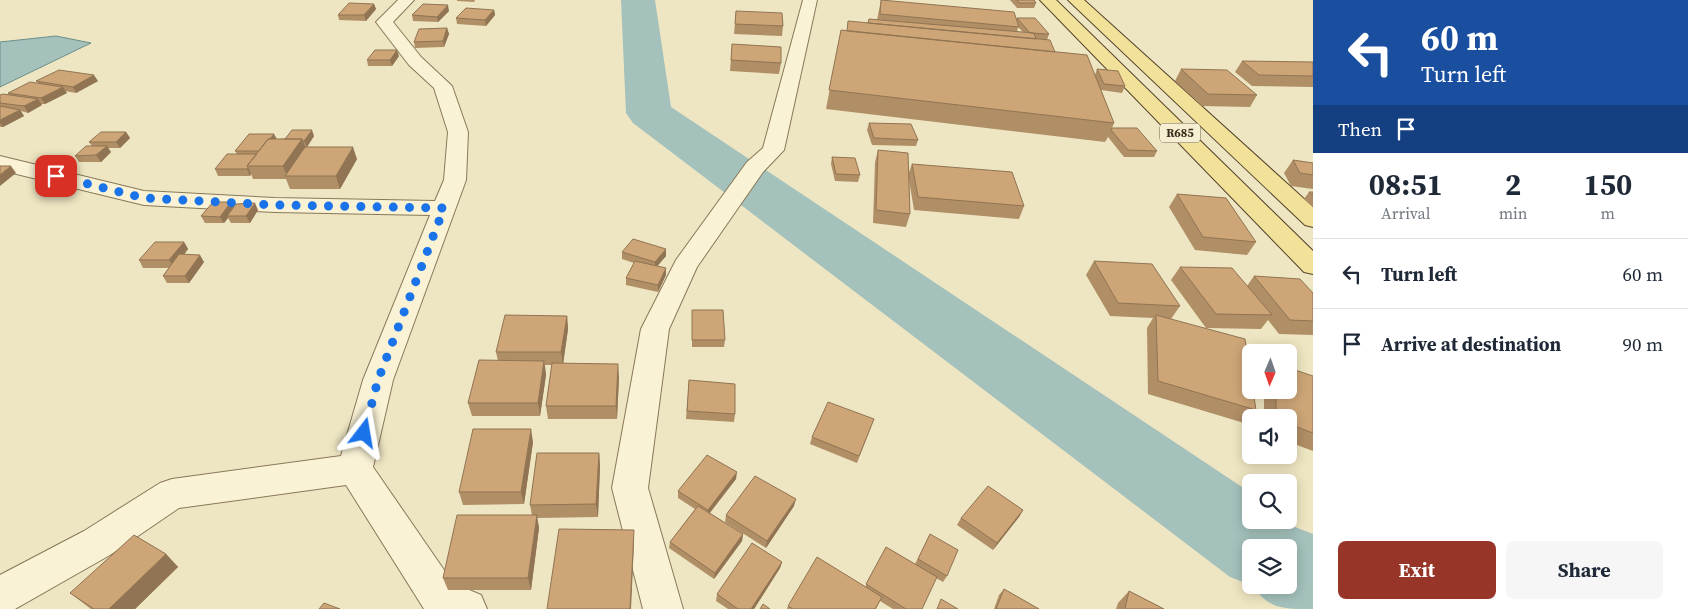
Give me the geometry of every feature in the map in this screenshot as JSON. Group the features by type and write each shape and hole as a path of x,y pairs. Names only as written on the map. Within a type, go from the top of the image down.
{"main road":[{"name":"R685","path":"1047,0 1313,266"},
{"name":"R685","path":"1075,0 1313,220"},
{"path":"1082,35 1113,35"}],"street":[{"path":"407,0 384,22 415,61 443,86 458,132 455,180 378,380 355,468 438,597 467,609"},
{"path":"663,609 630,488 656,329 685,266 755,167 773,150 810,0"},
{"path":"0,164 144,198 275,205 444,208"},
{"path":"0,596 97,543 172,494 355,468"}],"water":[{"path":"56,36 91,43 0,87 0,42"}],"building":[{"path":"881,0 1014,12 1019,27 880,14"},
{"path":"1017,0 1034,0 1036,3 1019,3"},
{"path":"349,3 374,4 364,15 338,15"},
{"path":"423,4 448,5 437,17 412,15"},
{"path":"466,8 494,10 485,20 456,18"},
{"path":"736,11 782,13 783,26 735,24"},
{"path":"1017,18 1035,18 1049,34 1030,33"},
{"path":"869,19 1034,33 1036,39 868,23"},
{"path":"848,21 1050,40 1055,52 847,31"},
{"path":"447,28 443,41 414,42 419,29"},
{"path":"841,30 1087,55 1114,123 829,90"},
{"path":"732,44 781,47 781,63 731,60"},
{"path":"375,50 397,50 390,60 367,60"},
{"path":"1242,61 1313,62 1313,76 1259,75"},
{"path":"1097,69 1118,71 1125,86 1104,84"},
{"path":"1181,69 1227,70 1257,95 1208,94"},
{"path":"59,70 94,75 73,87 36,81"},
{"path":"30,82 63,87 41,98 8,93"},
{"path":"0,95 38,99 24,106 0,103"},
{"path":"0,106 20,110 0,120"},
{"path":"869,123 911,124 918,140 874,138"},
{"path":"1112,128 1137,128 1157,151 1128,150 1111,130"},
{"path":"292,130 312,130 304,141 302,139 285,139"},
{"path":"101,132 126,132 116,142 89,142"},
{"path":"249,134 274,134 259,151 235,151"},
{"path":"268,139 302,139 283,166 247,166"},
{"path":"86,146 107,146 96,155 75,156"},
{"path":"305,147 353,147 336,176 285,176"},
{"path":"878,150 908,153 910,214 876,210"},
{"path":"227,154 257,154 247,166 247,169 215,169"},
{"path":"832,157 855,158 860,175 836,174"},
{"path":"1293,160 1313,163 1313,175 1300,173"},
{"path":"912,164 1012,172 1024,206 918,197"},
{"path":"0,166 11,166 0,175"},
{"path":"1177,194 1226,198 1256,242 1203,237"},
{"path":"213,202 231,202 220,217 201,216"},
{"path":"255,203 246,216 227,216 236,204"},
{"path":"633,239 666,249 655,262 622,252"},
{"path":"155,242 184,242 169,260 139,260"},
{"path":"179,254 200,255 185,276 163,276"},
{"path":"635,261 666,268 658,285 626,278"},
{"path":"1094,261 1152,264 1180,306 1118,303"},
{"path":"1180,267 1232,268 1272,315 1216,314"},
{"path":"1254,276 1300,279 1313,293 1313,321 1290,320"},
{"path":"692,310 723,310 725,340 692,340"},
{"path":"505,315 567,316 561,352 496,352"},
{"path":"1156,315 1245,339 1246,344 1242,344 1242,399 1254,399 1256,409 1253,409 1158,381"},
{"path":"479,360 544,361 538,403 468,403"},
{"path":"552,363 618,364 616,406 546,406"},
{"path":"1298,371 1313,376 1313,433 1297,427 1297,409 1276,409 1276,399 1298,399"},
{"path":"689,380 735,384 735,414 687,411"},
{"path":"828,402 874,419 859,456 812,437"},
{"path":"473,429 531,429 521,492 459,492"},
{"path":"537,453 599,453 596,504 530,505"},
{"path":"707,455 737,472 708,510 678,491"},
{"path":"755,476 796,499 767,541 726,515"},
{"path":"988,486 1023,510 997,543 961,518"},
{"path":"698,506 743,534 715,573 670,542"},
{"path":"457,515 537,515 528,578 443,578"},
{"path":"559,529 634,530 630,609 547,609"},
{"path":"930,534 958,550 947,576 918,559"},
{"path":"134,535 166,554 109,609 94,609 70,593"},
{"path":"752,543 782,562 751,609 738,609 717,594"},
{"path":"886,547 937,577 922,609 906,609 866,584"},
{"path":"817,557 882,597 875,609 793,609 788,606"},
{"path":"1004,589 1039,609 996,609"},
{"path":"1129,591 1164,609 1125,609"},
{"path":"941,599 958,609 937,609"},
{"path":"324,603 340,609 319,609"},
{"path":"763,604 770,609 760,609"}],"waterway":[{"path":"638,0 649,113 1248,539"},
{"path":"1297,573 1313,584"}],"route":[{"path":"56,176 144,198 275,205 444,208 378,380 364,433"}]}
